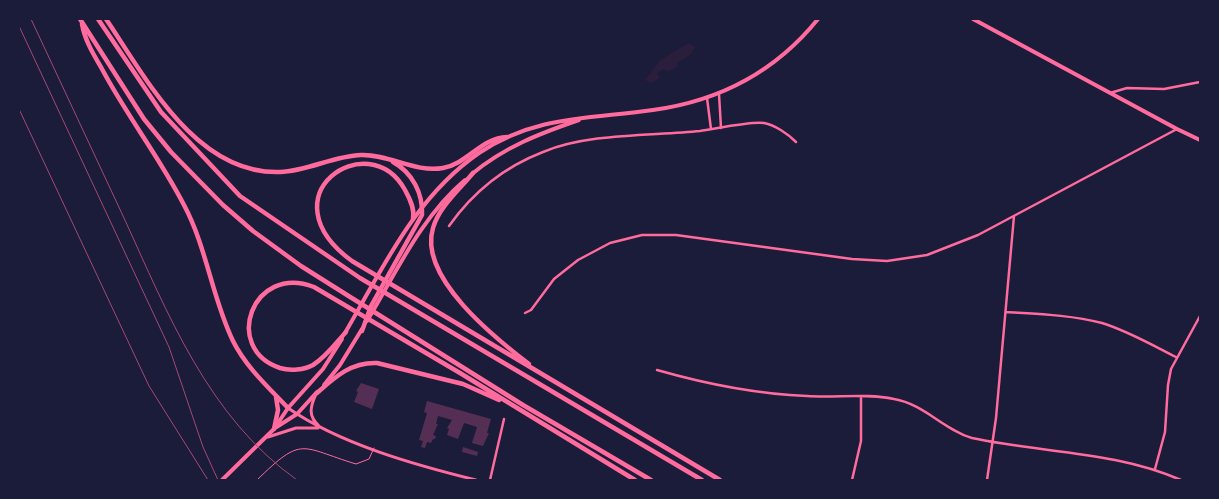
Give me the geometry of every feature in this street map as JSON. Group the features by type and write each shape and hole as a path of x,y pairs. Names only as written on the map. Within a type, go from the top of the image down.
{"highway":[{"path":"98,19 161,112 240,196 360,278 702,480"},
{"path":"106,19 146,79 178,120 195,138 226,159 252,169 277,172 295,171 353,156 383,158 428,169 443,168 457,162 493,139 507,137"},
{"path":"81,20 84,36 117,98 163,168 185,207 200,240 233,340 249,365 288,408"},
{"path":"81,20 144,119 171,152 223,205 253,230 347,295 523,405 651,480"},
{"path":"362,331 371,306 400,261 420,222 422,207 418,190 412,178 397,164 383,158"},
{"path":"413,219 411,202 401,183 388,171 370,164 351,166 334,174 324,184 317,201 317,215 323,230 332,244 346,257 546,378 720,480"},
{"path":"473,173 436,221 431,239 434,260 442,276 484,326 546,378"},
{"path":"346,332 315,364 305,368 290,369 273,365 259,354 250,337 249,323 253,306 266,291 287,282 309,285 635,480"},
{"path":"317,393 349,368 362,364 377,363 463,384 518,409"},
{"path":"274,393 278,410 275,431"}],"main road":[{"path":"275,431 288,408 323,369 413,219 422,207 460,168 507,137 546,122 662,109 719,94 748,80 773,63 795,44 818,19"},
{"path":"972,19 1200,140"},
{"path":"400,261 436,209 473,173 499,154 529,138 588,117"},
{"path":"222,480 264,438 297,414 317,393 340,365 362,331"},
{"path":"317,393 311,406 311,414 314,421 322,429"},
{"path":"288,408 322,429 420,465 476,480"},
{"path":"275,431 296,428 322,429"}],"street":[{"path":"1109,93 1127,88 1164,89 1200,82"},
{"path":"719,94 721,128"},
{"path":"707,98 711,129"},
{"path":"449,226 476,194 495,178 525,160 552,148 590,140 765,124 790,136 796,142"},
{"path":"525,313 531,310 550,283 571,264 595,250 629,237 670,234 845,258 887,261 911,259 946,249 1014,216 1177,129"},
{"path":"987,480 994,442 1014,216"},
{"path":"1006,312 1068,317 1098,322 1134,336 1176,357"},
{"path":"1155,469 1165,432 1168,380 1176,357 1200,316"},
{"path":"657,370 717,386 754,392 807,396 888,398 906,402 956,432 994,442 1118,460 1155,469 1181,480"},
{"path":"852,480 861,441 862,396"},
{"path":"490,480 504,419"}],"lane":[{"path":"257,480 274,463 297,448 313,449 356,464 369,459 374,448"}],"shaded area":[{"path":"689,43 695,47 691,54 678,61 677,67 667,72 664,69 657,73 660,78 651,83 645,80 660,60"}],"building":[{"path":"361,383 379,389 372,409 354,402 358,392 356,391"},
{"path":"427,401 491,419 487,433 489,433 483,446 472,443 477,427 464,423 458,439 447,435 449,429 447,428 452,420 438,416 436,424 438,424 433,435 436,436 435,439 431,443 427,442 425,448 421,447 423,441 419,440 427,413 424,412"},
{"path":"463,447 478,452 477,456 462,452"}],"railway":[{"path":"31,19 157,291 194,361 215,395 239,426 266,455 297,480"},
{"path":"19,26 169,347 203,447 218,480"},
{"path":"19,109 149,386 208,480"}]}
